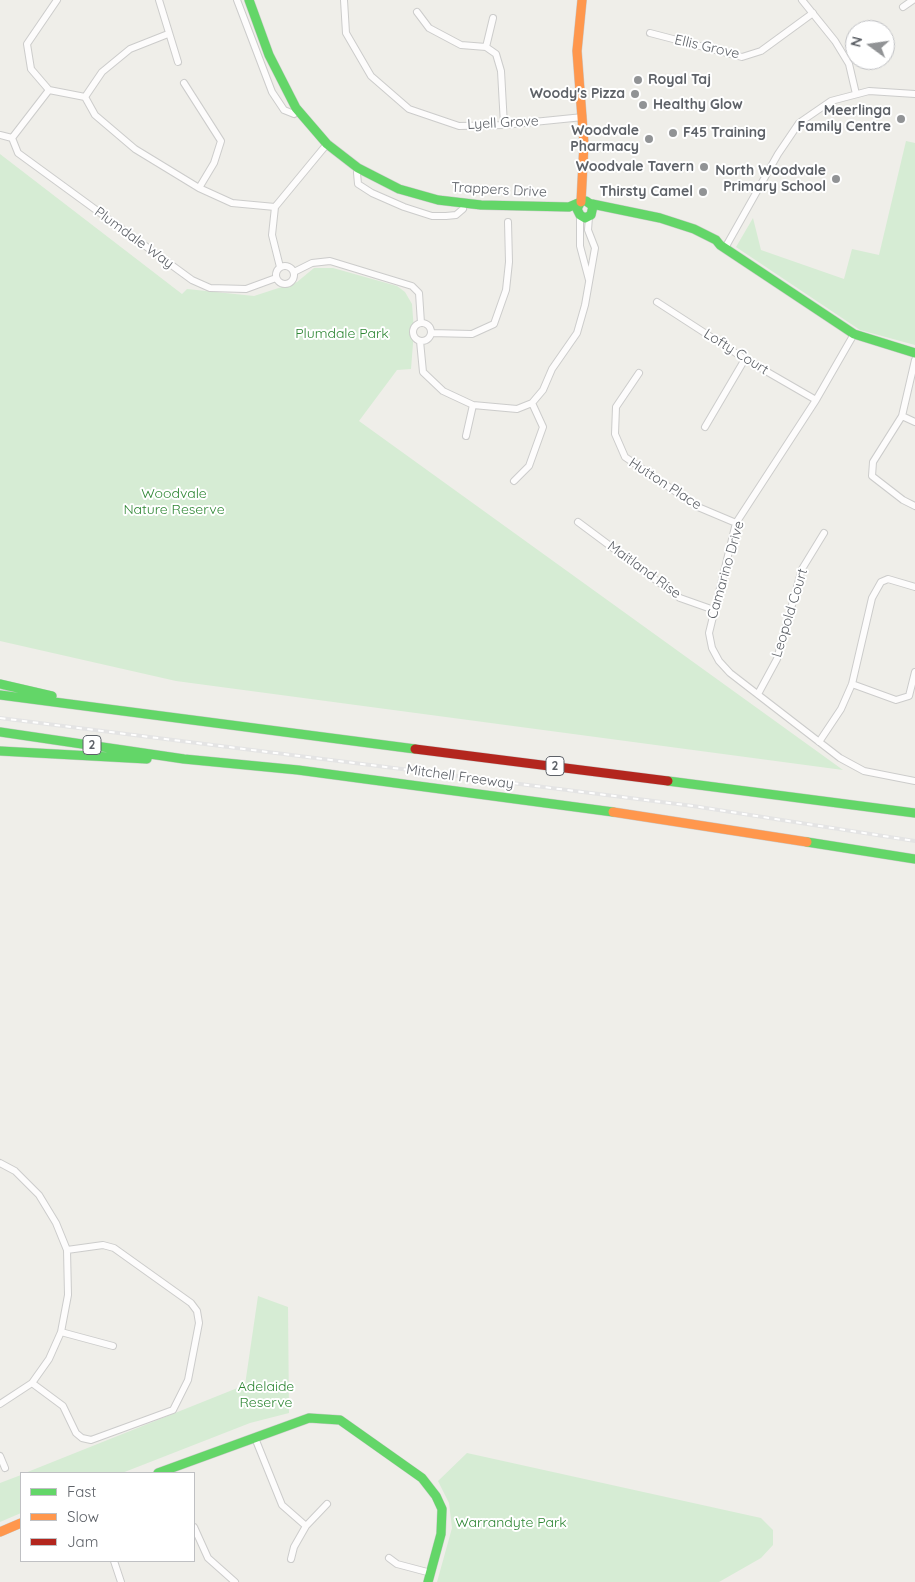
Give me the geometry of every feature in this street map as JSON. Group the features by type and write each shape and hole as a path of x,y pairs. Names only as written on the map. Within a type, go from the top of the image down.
{"main road":[{"name":"Trappers Drive","path":"244,0 272,75 294,114 325,146 357,173 388,190 419,202 463,209 568,213 585,216 610,214 653,222 722,246"},
{"name":"Trappers Drive","path":"249,0 269,54 286,92 325,146 374,177 420,196 481,205 569,207 580,203"},
{"path":"582,0 577,51 584,144 580,203 577,209 585,216 593,210 588,196 587,155 584,144"},
{"path":"580,203 586,201 592,204"},
{"name":"Trappers Drive","path":"592,204 674,222 716,240 722,246 854,334 915,354"},
{"path":"0,684 53,696 80,705"},
{"name":"Mitchell Freeway","path":"0,695 915,813"},
{"name":"Mitchell Freeway","path":"0,732 184,759 298,770 636,815 915,859"},
{"path":"0,751 128,759 184,759"},
{"path":"171,1471 310,1418 329,1418 349,1425 422,1478 436,1496 442,1509 441,1534 429,1577"},
{"path":"0,1532 20,1524"}],"street":[{"path":"57,0 27,44 31,69 49,90 85,97 95,115 135,149 199,188 232,203 275,207"},
{"path":"158,0 178,62"},
{"name":"Trappers Drive","path":"237,0 272,92 284,110 294,114"},
{"name":"Lyell Grove","path":"344,0 346,33 371,76 409,109 459,126 504,125 583,117"},
{"path":"802,0 835,41 849,64 856,94"},
{"path":"903,7 913,0"},
{"path":"417,12 430,28 462,45 486,47 496,54 501,71 504,125"},
{"name":"Ellis Grove","path":"650,33 742,56 761,51 813,13"},
{"path":"486,47 493,18"},
{"path":"85,97 102,72 130,49 168,34"},
{"path":"184,83 221,141 214,163 199,188"},
{"path":"0,135 12,138 49,90"},
{"path":"722,246 799,123 831,101 856,94 869,91 915,94"},
{"name":"Plumdale Way","path":"12,138 18,153 192,280 210,288 246,289 276,278"},
{"path":"280,267 272,235 275,207 325,146"},
{"path":"420,340 423,372 443,391 473,406 517,409 532,403 543,390 552,369 576,333 595,248 585,216"},
{"path":"585,216 580,246 589,281"},
{"path":"431,333 472,334 494,324 506,290 509,262 508,222"},
{"path":"294,272 312,263 330,261 412,286 419,293 421,323"},
{"path":"288,266 294,272 294,278 290,283 281,283 276,278 276,272 280,267 288,266"},
{"name":"Lofty Court","path":"657,302 745,359 816,400"},
{"path":"421,323 428,326 431,333 426,340 420,340 415,338 413,330 416,325 421,323"},
{"name":"Camarino Drive","path":"854,334 816,400 736,523 709,633 712,648 719,661 730,673 819,742 856,767 915,781"},
{"path":"705,427 745,359"},
{"path":"915,360 902,416 873,462 872,476 903,500 915,506"},
{"name":"Hutton Place","path":"639,373 616,407 615,434 625,457 698,507 736,523"},
{"path":"514,480 529,466 543,426 532,403"},
{"path":"466,436 473,406"},
{"path":"902,416 915,422"},
{"name":"Maitland Rise","path":"578,522 680,598 714,610"},
{"name":"Leopold Court","path":"758,694 777,659 802,569 824,533"},
{"path":"819,742 841,709 852,684 872,598 881,582 888,579 915,587"},
{"path":"852,684 896,700 909,696 915,672"},
{"path":"0,1163 15,1171 39,1195 56,1223 68,1250 68,1295 61,1332 49,1358 32,1383 0,1404"},
{"path":"32,1383 63,1406 76,1433 82,1438 91,1440 173,1410 188,1380 199,1323 197,1311 191,1303 114,1248 103,1245 68,1250"},
{"path":"61,1332 113,1346"},
{"path":"255,1438 282,1505 306,1526"},
{"path":"0,1456 5,1468"},
{"path":"291,1559 294,1547 306,1526 327,1504"},
{"path":"195,1530 208,1558 236,1582"},
{"path":"389,1558 397,1564 429,1577"},
{"path":"114,1562 121,1582"}],"green space":[{"path":"906,141 915,143 915,345 860,330 736,247 753,218 761,250 844,279 852,249 879,255"},
{"name":"Woodvale Nature Reserve","path":"0,154 182,294 187,289 254,296 297,282 314,268 333,268 397,286 405,292 412,304 414,331 411,369 397,370 359,421 843,770 176,681 0,641"},
{"name":"Adelaide Reserve","path":"258,1296 288,1307 289,1413 250,1423 125,1472 28,1472 245,1385"},
{"name":"Warrandyte Park","path":"467,1453 761,1518 773,1530 773,1545 761,1558 719,1582 437,1582 452,1528 449,1503 438,1481"},
{"path":"20,1475 20,1513 0,1522 0,1483"}],"railway":[{"path":"0,718 693,806 915,841"}],"traffic: fast":[{"path":"249,0 269,55 296,108 327,144 358,168 399,189 438,200 481,205 569,207 583,201 586,201 593,206 591,215 585,218 580,215 577,209 580,203"},
{"path":"592,204 660,218 694,229 716,240 720,245 854,334 915,353"},
{"path":"0,684 52,696"},
{"path":"0,695 415,749"},
{"path":"0,732 184,759 298,770 613,812"},
{"path":"0,751 147,759"},
{"path":"668,781 915,813"},
{"path":"807,842 915,859"},
{"path":"161,1472 309,1418 340,1420 422,1478 436,1496 442,1509 441,1534 428,1582"}],"traffic: slow":[{"path":"581,202 584,144 577,51 582,0"},
{"path":"613,812 807,842"},
{"path":"0,1532 20,1523"}],"traffic: jam":[{"path":"415,749 668,781"}],"place":[{"name":"Royal Taj","path":"638,80"},
{"name":"Woody's Pizza","path":"635,94"},
{"name":"Healthy Glow","path":"643,105"},
{"name":"Meerlinga Family Centre","path":"901,119"},
{"name":"F45 Training","path":"673,133"},
{"name":"Woodvale Pharmacy","path":"649,139"},
{"name":"Woodvale Tavern","path":"704,167"},
{"name":"North Woodvale Primary School","path":"836,179"},
{"name":"Thirsty Camel","path":"703,192"}],"park label":[{"name":"Plumdale Park","path":"342,334"}]}
